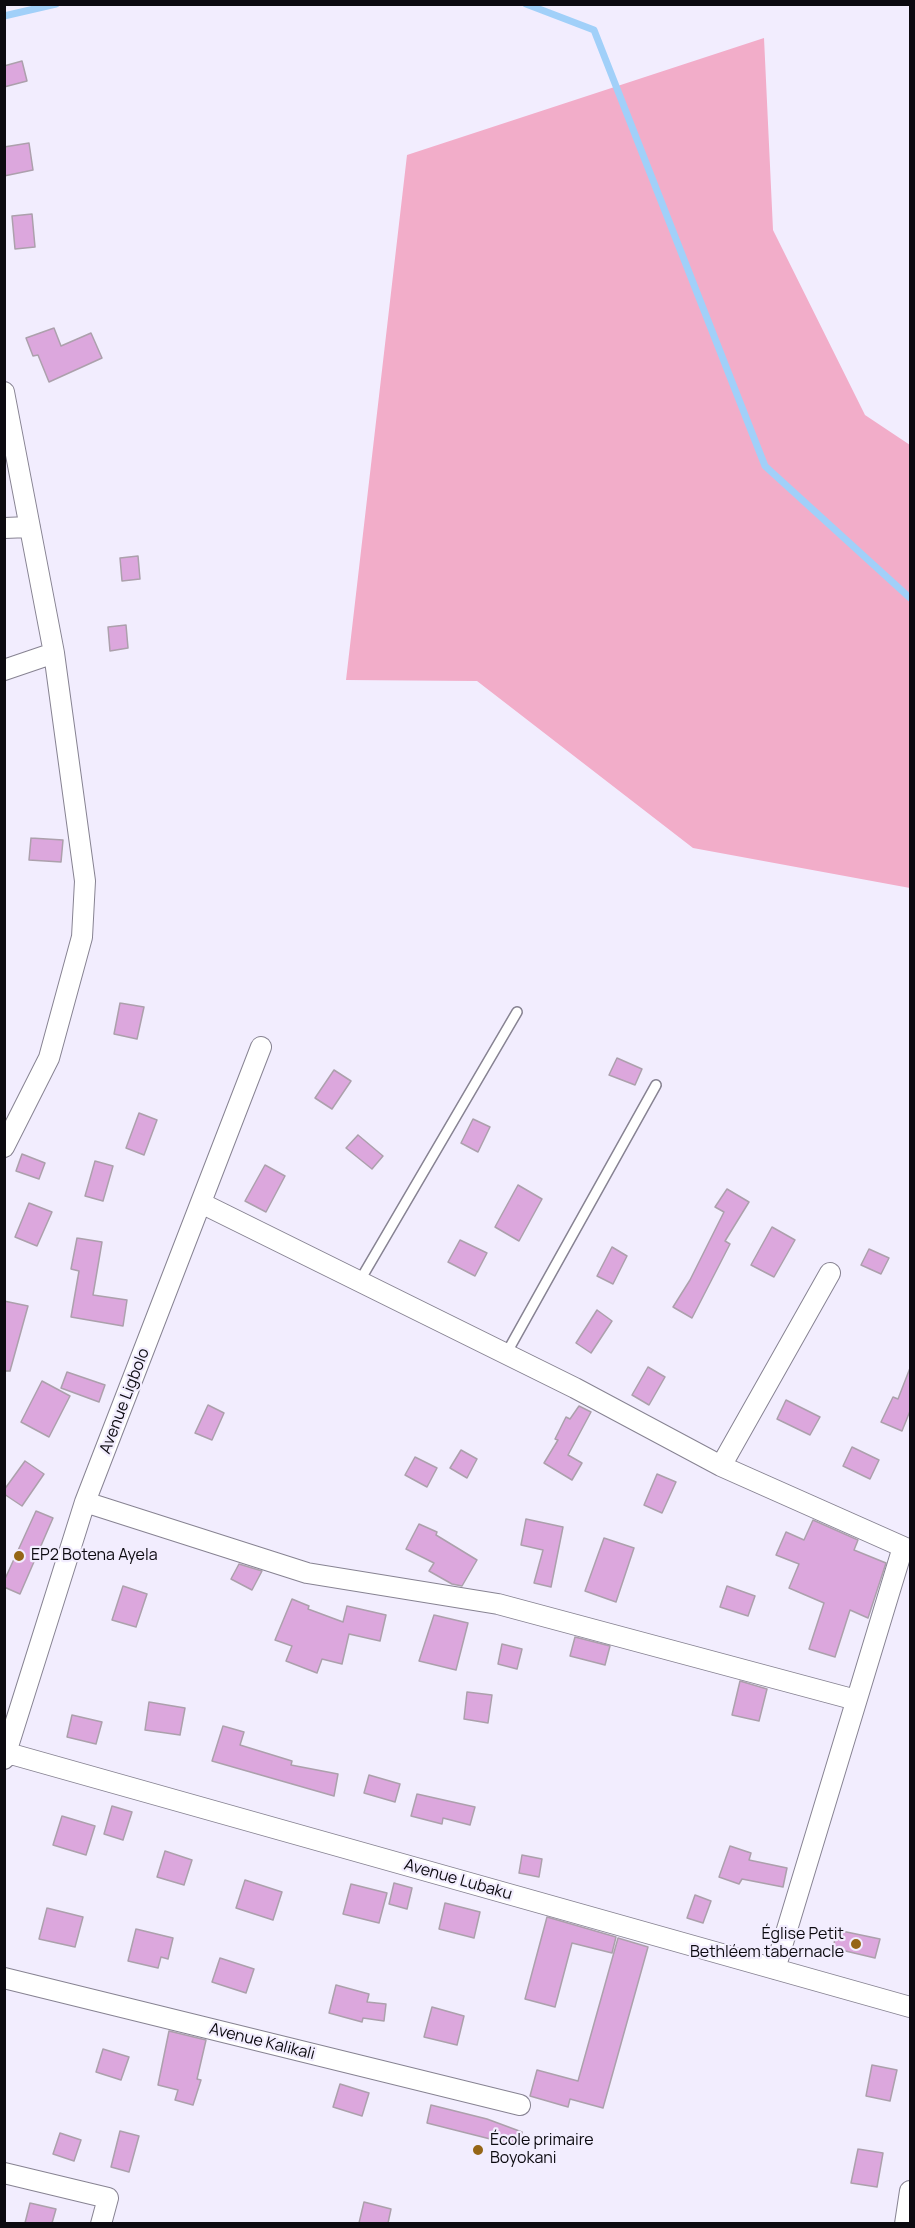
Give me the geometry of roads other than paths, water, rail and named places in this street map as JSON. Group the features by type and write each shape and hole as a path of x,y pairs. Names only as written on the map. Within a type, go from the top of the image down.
{"street":[{"path":"4,392 54,653 85,881 82,937 49,1058 4,1147"},
{"path":"4,528 30,527"},
{"path":"4,670 54,653"},
{"name":"Avenue Ligbolo","path":"5,1755 86,1502 261,1047"},
{"path":"201,1203 506,1354 721,1466 907,1549 856,1700 775,1969"},
{"path":"721,1466 830,1273"},
{"path":"86,1502 307,1573 498,1604 856,1700"},
{"name":"Avenue Lubaku","path":"5,1755 910,2007"},
{"name":"Avenue Kalikali","path":"4,1978 520,2105"},
{"path":"4,2173 108,2198 101,2223"},
{"path":"905,2223 910,2191"}],"lane":[{"path":"359,1282 517,1012"},
{"path":"506,1354 656,1084"}],"waterway":[{"path":"4,16 56,4"},
{"path":"526,4 594,30 765,466 910,598"}],"place":[{"name":"EP2 Botena Ayela","path":"19,1556"},
{"name":"Église Petit Bethléem tabernacle","path":"856,1944"},
{"name":"École primaire Boyokani","path":"478,2150"}]}
